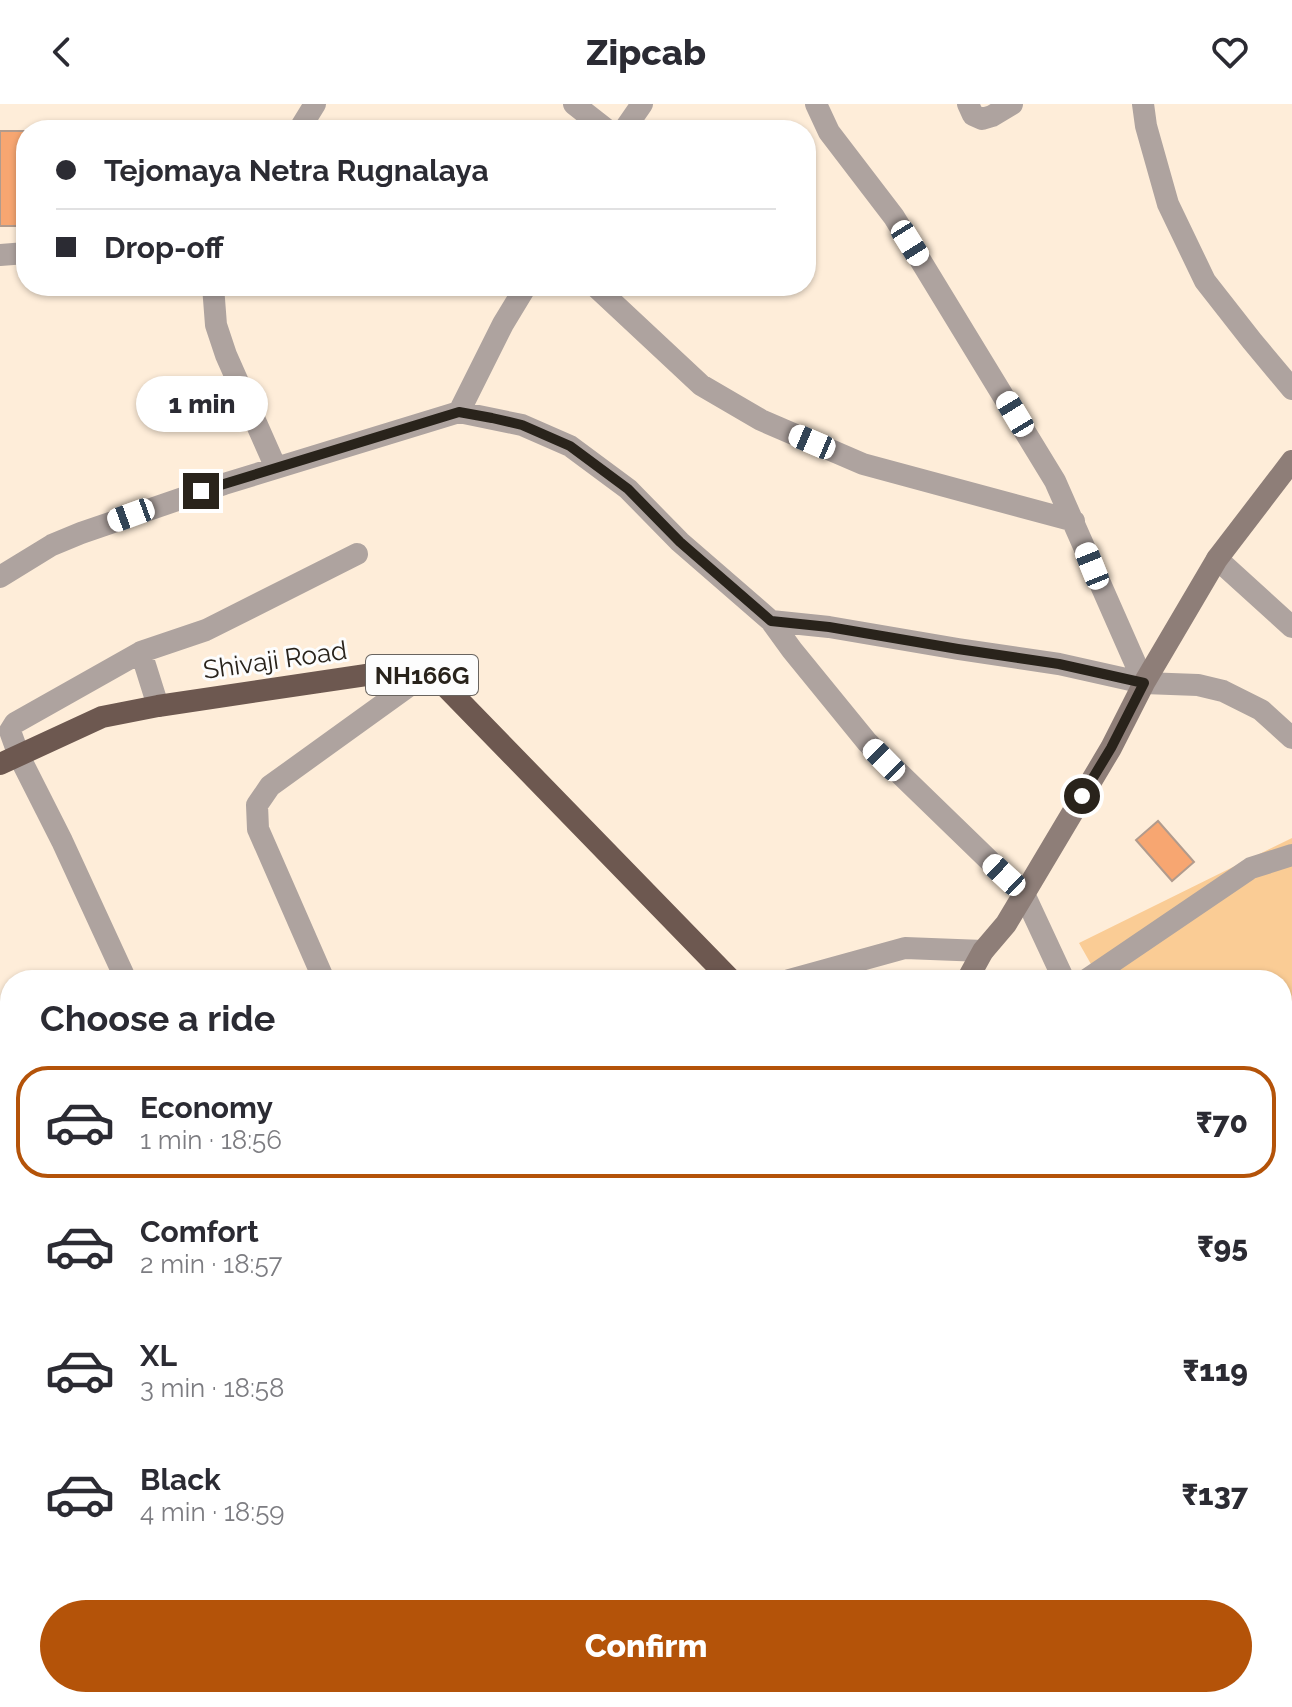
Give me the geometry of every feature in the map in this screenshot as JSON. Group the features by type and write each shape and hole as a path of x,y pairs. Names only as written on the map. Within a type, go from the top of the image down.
{"highway":[{"name":"Shivaji Road","path":"9,760 102,717 373,674 424,675"},
{"name":"NH166G","path":"424,675 444,685 721,970"}],"main road":[{"path":"973,970 983,951 1006,924 1111,748 1144,683 1217,559 1292,461"}],"street":[{"path":"574,104 594,120"},
{"path":"816,104 829,132 894,217 1055,481 1144,683"},
{"path":"968,104 973,115 982,119 1012,104"},
{"path":"1143,104 1146,126 1168,204 1205,281 1292,389"},
{"path":"214,296 216,325 226,355 276,468"},
{"path":"459,412 520,296"},
{"path":"606,296 701,385 761,420 863,464 1074,521"},
{"path":"0,577 52,545 81,533 276,468 459,412 522,425 570,446 628,489 680,542 771,621 867,742 1024,894 1059,970"},
{"path":"121,970 62,841 9,760 10,731 15,723 141,652 206,630 357,554"},
{"path":"1217,559 1292,627"},
{"path":"771,621 829,627 1059,664 1144,683 1198,685 1223,691 1261,710 1292,738"},
{"path":"141,652 158,706"},
{"path":"320,970 258,829 257,805 270,786 424,675"},
{"path":"1101,970 1251,868 1292,855"},
{"path":"825,970 905,948 983,951"}],"shaded area":[{"path":"1292,838 1292,970 1094,970 1079,943"}],"building":[{"path":"0,131 16,131 16,226 0,226"},
{"path":"1158,821 1194,862 1172,881 1136,840"}],"route":[{"path":"201,491 459,412 522,425 570,446 628,489 680,542 771,621 829,627 1059,664 1144,683 1082,796"}]}
